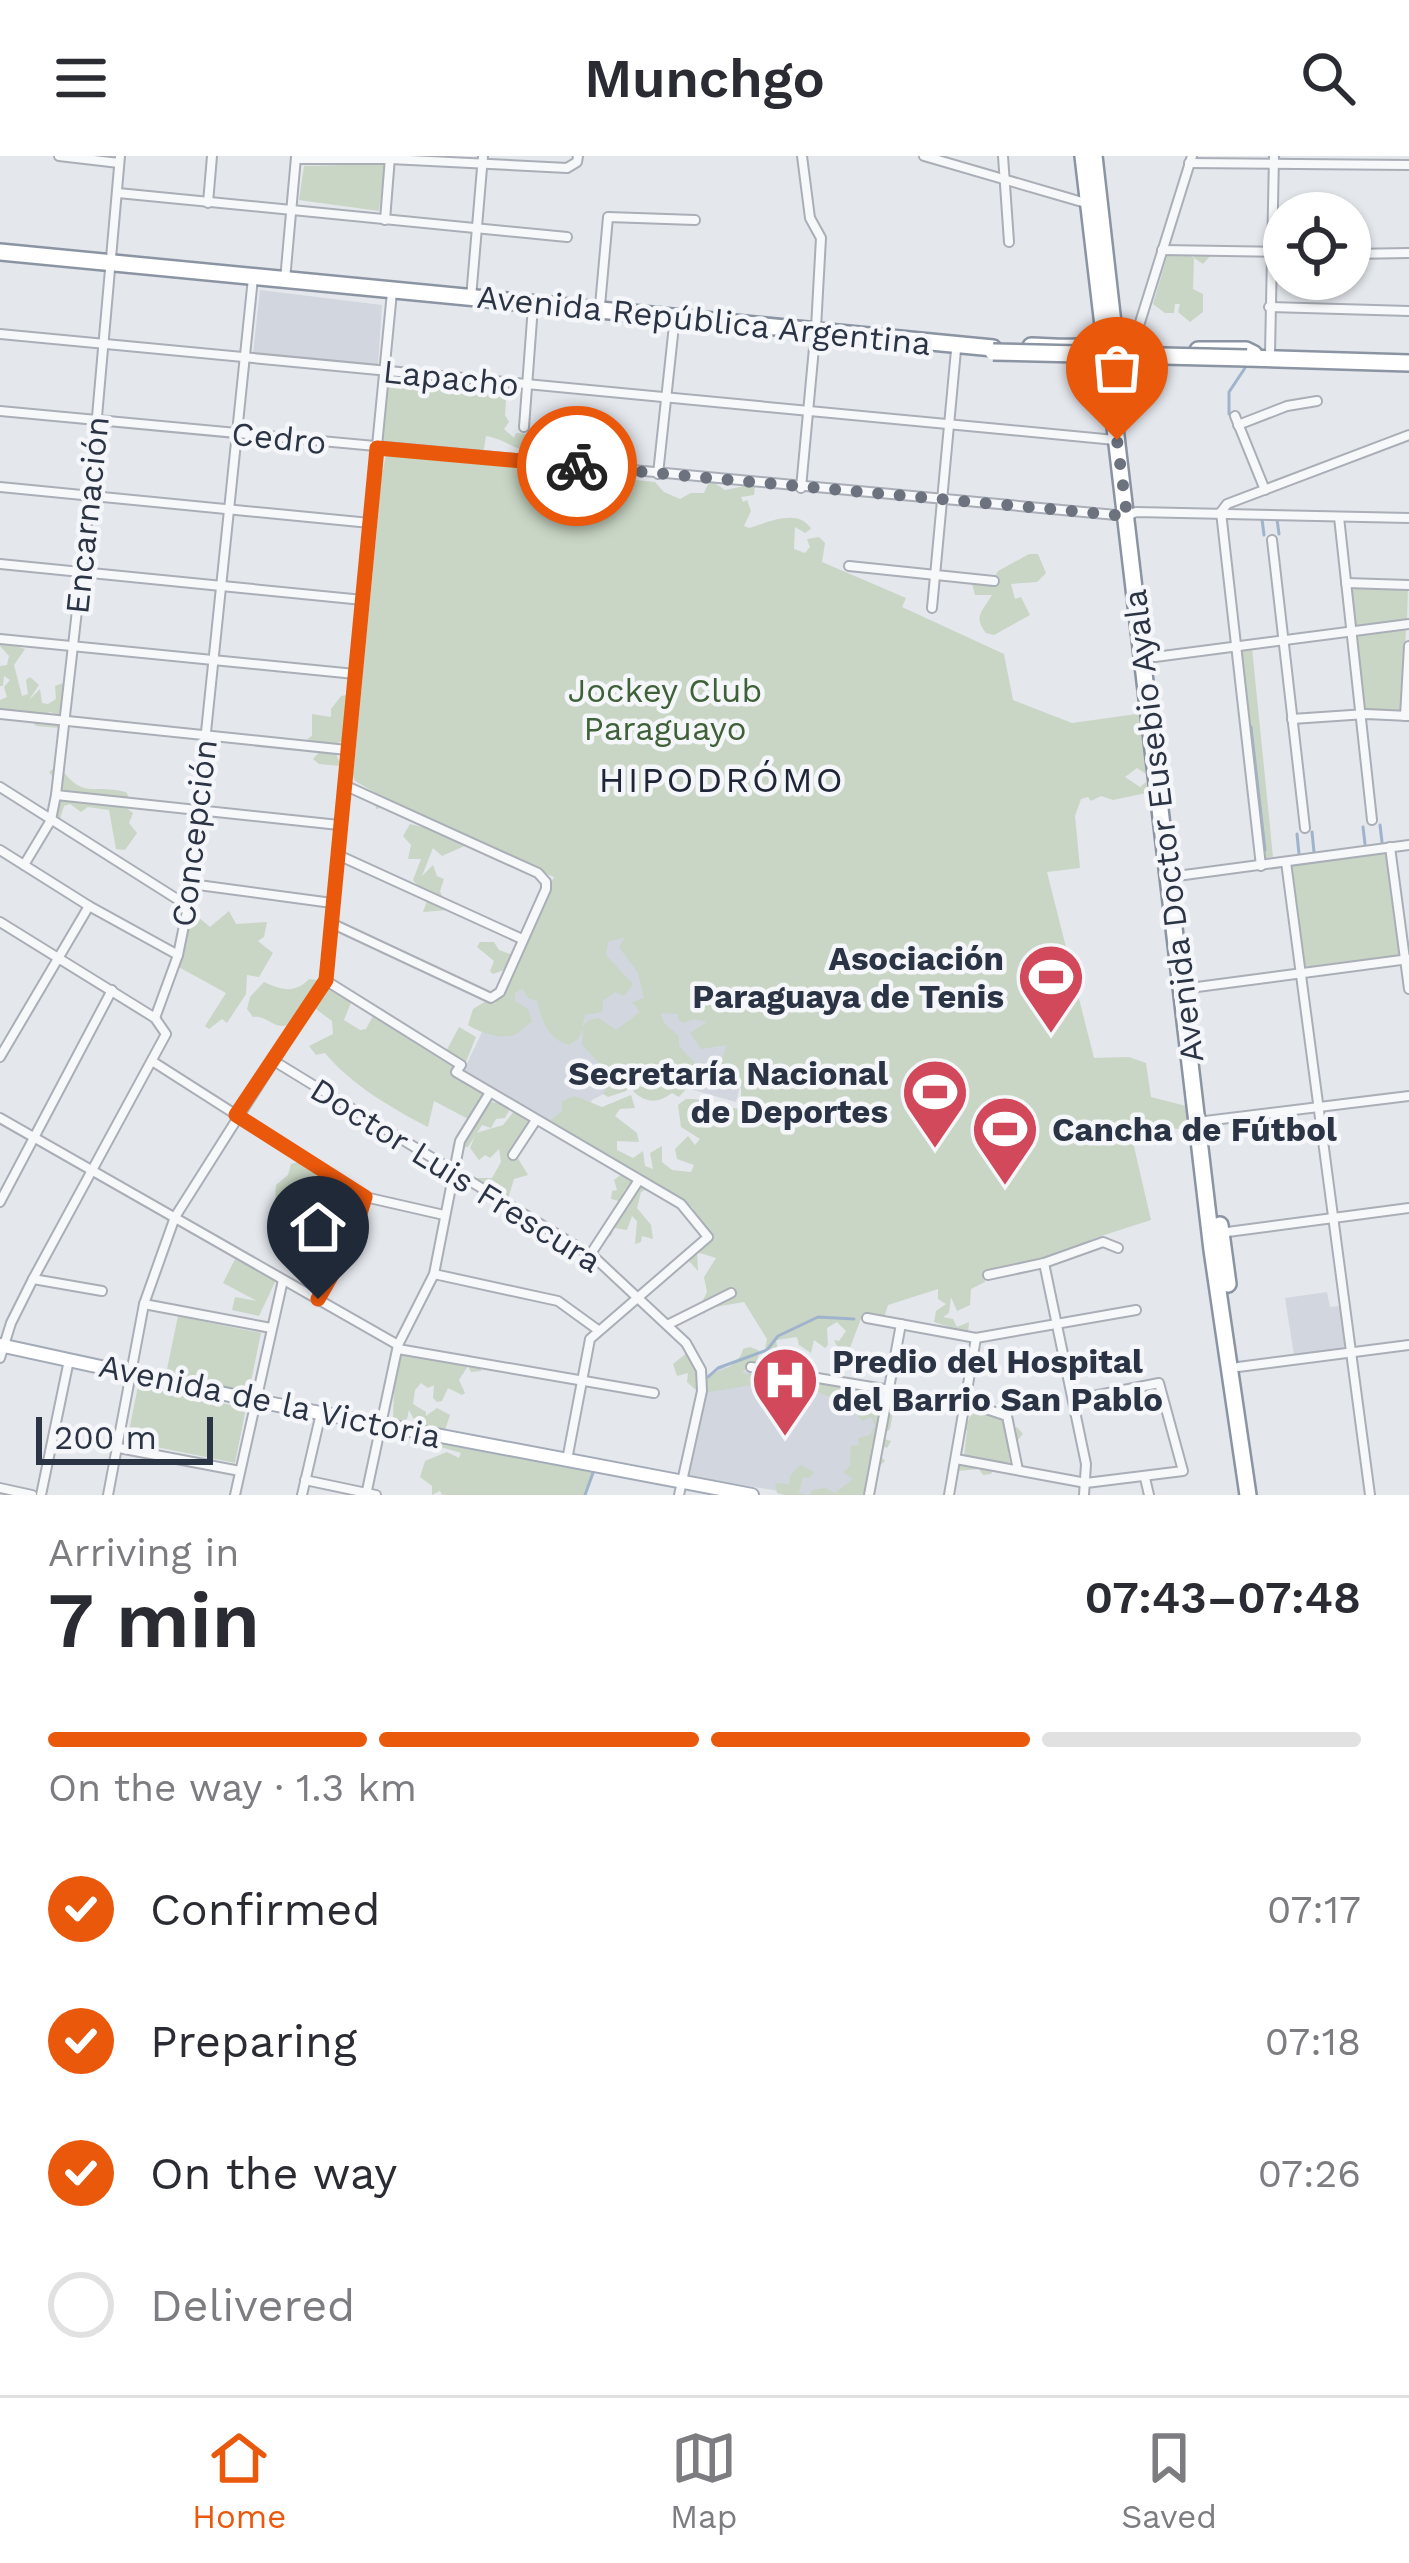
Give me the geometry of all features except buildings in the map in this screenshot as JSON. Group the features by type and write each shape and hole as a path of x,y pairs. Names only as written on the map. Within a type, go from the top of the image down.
{"highway":[{"name":"Avenida Doctor Eusebio Ayala","path":"1083,156 1154,657 1186,989"},
{"name":"Avenida Doctor Eusebio Ayala","path":"1094,156 1110,338"},
{"name":"Avenida República Argentina","path":"0,256 989,350"},
{"path":"1110,338 1132,348 1246,350 1255,355 1244,362 1138,362 1114,370 1094,362 994,356 989,350 1094,345 1110,338"},
{"name":"Avenida República Argentina","path":"915,344 956,350 1409,360"},
{"name":"Avenida Doctor Eusebio Ayala","path":"1114,370 1117,440 1132,514 1141,634 1248,1495"},
{"path":"1141,634 1146,652 1154,657"},
{"name":"Avenida Doctor Eusebio Ayala","path":"1216,1234 1258,1495"}],"main road":[{"name":"Avenida de la Victoria","path":"1,1349 567,1460 680,1488 752,1495"}],"street":[{"path":"59,156 120,159"},
{"path":"208,203 212,156"},
{"path":"801,488 821,238 810,218 802,156"},
{"path":"924,156 1089,204"},
{"path":"1004,156 1009,242"},
{"path":"285,282 296,157 483,159 567,168 578,159"},
{"path":"385,220 390,157"},
{"name":"Encarnación","path":"24,865 51,820 56,795 98,422 120,159"},
{"path":"471,300 483,159"},
{"path":"1132,348 1191,159 1409,165"},
{"path":"1273,192 1274,159"},
{"path":"118,193 567,237"},
{"path":"599,314 608,217 695,220"},
{"path":"1162,250 1263,251"},
{"path":"1371,254 1409,253"},
{"name":"Concepción","path":"1,1349 33,1280 166,1034 155,1018 178,955 191,884 253,280"},
{"path":"108,1495 144,1304 175,1217 326,980 392,293"},
{"path":"1255,355 1269,300"},
{"path":"524,428 533,307"},
{"path":"1269,308 1409,311"},
{"path":"658,473 675,320"},
{"name":"Lapacho","path":"0,334 1117,440"},
{"path":"932,608 956,350"},
{"path":"1265,490 1237,421 1317,401"},
{"name":"Cedro","path":"0,410 940,500 1132,514 1409,518"},
{"path":"1261,866 1221,512 1227,504 1409,435"},
{"path":"0,487 370,523"},
{"path":"1339,517 1372,820"},
{"path":"1272,540 1305,828"},
{"path":"0,564 363,599"},
{"path":"849,566 994,581"},
{"path":"1346,583 1409,585"},
{"path":"1154,657 1285,645 1409,624"},
{"path":"0,639 355,674"},
{"path":"1292,719 1407,716 1409,650"},
{"path":"0,715 347,750"},
{"path":"331,922 490,998 500,992 547,883 538,873 344,785"},
{"path":"0,787 188,906"},
{"path":"56,795 339,825"},
{"path":"1177,876 1409,845"},
{"path":"1390,848 1409,989"},
{"path":"0,850 178,955"},
{"path":"338,855 522,939"},
{"path":"1286,862 1370,1495"},
{"path":"191,884 332,903"},
{"path":"0,1057 88,906"},
{"path":"0,922 155,1018"},
{"path":"1186,989 1407,960"},
{"path":"326,980 460,1066 456,1072 489,1094 686,1208 708,1237 587,1344 567,1460"},
{"path":"0,1202 112,990"},
{"path":"152,1061 365,1197 445,1215"},
{"name":"Doctor Luis Frescura","path":"274,1061 590,1255 667,1324 695,1355 701,1370 702,1391 680,1488"},
{"path":"305,1480 370,1494 398,1347 434,1274 460,1141 489,1094"},
{"path":"1202,1121 1409,1096"},
{"path":"0,1118 398,1347 654,1393"},
{"path":"513,1155 536,1120"},
{"path":"590,1255 639,1180"},
{"path":"318,1299 352,1240 365,1197"},
{"path":"1216,1234 1409,1208"},
{"path":"988,1275 1045,1263 1103,1242 1118,1248"},
{"path":"1045,1263 1073,1400 1084,1495"},
{"path":"434,1274 559,1301 598,1330"},
{"path":"236,1495 284,1279"},
{"path":"33,1280 102,1291"},
{"path":"667,1324 731,1293"},
{"path":"144,1304 271,1328"},
{"path":"867,1318 976,1339 1136,1310"},
{"path":"0,1316 11,1323"},
{"path":"869,1495 901,1324"},
{"path":"949,1495 976,1339"},
{"path":"1238,1367 1409,1345"},
{"path":"0,1488 37,1495 70,1359"},
{"path":"751,1367 890,1390"},
{"path":"956,1459 1086,1483 1183,1471 1159,1383 1073,1400"},
{"path":"965,1402 1007,1416 1018,1470"},
{"path":"302,1495 321,1413"},
{"path":"119,1448 240,1472"},
{"path":"1145,1478 1150,1495"}],"shaded area":[{"path":"260,290 382,305 378,365 253,354"},
{"path":"629,913 739,958 724,1039 742,1078 736,1102 640,1075 592,1100 575,1139 462,1074 492,1011"},
{"path":"1327,1292 1330,1307 1340,1306 1347,1347 1294,1355 1285,1298"},
{"name":"Predio del Hospital del Barrio San Pablo","path":"723,1367 883,1393 865,1495 804,1495 687,1476 706,1375"}],"green space":[{"path":"385,164 379,211 299,200 304,166"},
{"path":"1179,246 1194,258 1193,289 1203,294 1203,312 1190,322 1178,312 1180,304 1175,304 1174,313 1165,313 1153,304 1169,250"},
{"path":"1194,253 1210,256 1203,264"},
{"path":"395,375 507,385 505,415 509,422 504,429 514,438 516,433 538,435 536,452 486,436 483,455 382,442 386,385"},
{"name":"Jockey Club Paraguayo","path":"386,454 655,482 680,499 704,493 710,480 725,490 755,484 754,495 741,497 751,511 744,526 791,518 806,523 811,529 805,533 795,527 794,549 805,553 810,547 807,539 819,537 825,543 822,562 906,598 902,607 1004,654 1013,700 1072,723 1144,713 1144,747 1153,766 1151,777 1137,768 1125,777 1140,787 1150,779 1158,816 1146,793 1113,800 1101,796 1081,799 1075,816 1080,868 1047,872 1094,1058 1129,1057 1146,1063 1151,1097 1186,1106 1189,1130 1123,1124 1132,1138 1151,1220 1092,1239 1091,1245 984,1274 985,1282 971,1289 970,1305 957,1311 951,1297 949,1313 943,1317 953,1319 957,1327 969,1322 968,1333 934,1322 936,1311 946,1304 938,1299 938,1289 888,1305 884,1318 863,1313 847,1356 843,1357 834,1340 839,1341 846,1331 837,1322 827,1328 828,1345 825,1348 814,1340 811,1353 799,1345 797,1337 776,1340 781,1366 770,1369 764,1355 767,1339 744,1302 709,1308 704,1314 698,1310 707,1292 704,1277 716,1258 697,1252 698,1271 687,1259 708,1238 692,1207 645,1190 637,1208 651,1225 653,1239 642,1236 635,1244 637,1221 632,1216 627,1230 614,1228 611,1236 604,1236 604,1223 622,1215 631,1190 625,1189 623,1202 611,1199 612,1191 617,1190 614,1180 622,1174 619,1169 549,1132 547,1123 562,1111 562,1101 575,1096 602,1107 631,1095 635,1108 620,1109 615,1116 637,1133 639,1142 617,1141 617,1150 633,1158 643,1151 645,1166 653,1169 650,1153 662,1146 662,1162 672,1170 691,1172 694,1165 677,1159 675,1149 688,1136 695,1145 700,1139 681,1127 678,1105 686,1099 704,1101 717,1109 722,1120 733,1108 741,1109 741,1088 714,1077 705,1085 701,1076 708,1071 717,1073 727,1045 701,1049 690,1033 707,1022 683,1023 678,1014 660,1013 679,1036 679,1046 699,1067 679,1097 672,1093 652,1101 633,1091 636,1086 646,1087 650,1074 646,1072 626,1091 608,1097 603,1094 612,1077 582,1045 583,1029 569,1045 556,1039 537,1001 523,989 515,994 515,1001 528,1009 532,1022 518,1033 498,1036 468,1025 473,1009 486,1001 495,1004 512,967 493,974 494,961 477,947 480,942 494,942 499,950 516,956 554,877 437,823 467,845 442,856 433,848 422,876 433,865 437,876 444,879 440,891 448,910 423,912 428,898 413,880 421,859 408,859 411,845 403,836 410,824 422,827 433,821 397,804 376,809 374,792 353,775 357,736 324,748 336,754 341,766 313,759 320,751 307,739 312,736 312,714 331,717 331,709 347,695 349,711 358,723 379,507 375,476 383,470","holes":["625,937 619,947 638,973 644,998 632,1002 640,1012 616,1030 599,1018 582,1028 585,1015 602,1012 603,1001 615,992 624,996 633,984 606,955 608,942"]},
{"path":"1029,554 1038,554 1046,573 1037,582 1011,584 1015,599 1021,597 1030,615 994,635 986,633 980,618 992,595 975,595 970,576 994,578"},
{"path":"1408,586 1407,621 1356,627 1352,588"},
{"path":"1406,628 1402,711 1365,710 1356,635"},
{"path":"0,640 25,649 14,665 22,696 28,694 26,680 30,677 39,685 29,700 40,689 42,703 56,699 55,686 63,683 64,717 44,715 62,724 59,728 0,715 0,700 7,697 4,687 10,680 4,676 0,686 0,666 7,665 9,656"},
{"path":"1252,648 1273,857 1265,858 1240,649"},
{"path":"58,765 81,787 126,792 131,801 108,804 122,805 133,813 129,823 137,833 125,850 116,849 109,810 88,807 81,812 70,804 64,806 60,819 56,816 57,804 66,793 49,772"},
{"path":"1388,850 1403,957 1304,969 1288,864"},
{"path":"190,910 210,927 229,911 236,924 267,922 264,937 258,941 273,953 259,977 247,975 246,994 227,1023 222,1019 209,1029 205,1026 226,993 175,965"},
{"path":"317,980 288,1025 253,1017 247,1009 250,997 264,982 288,989"},
{"path":"325,983 352,1000 344,1020 360,1030 366,1029 374,1014 443,1057 459,1027 476,1037 461,1074 487,1093 486,1105 511,1107 505,1118 496,1119 491,1128 482,1125 468,1147 452,1147 470,1120 434,1101 428,1127 359,1085 325,1053 316,1055 309,1046 333,1034 332,1021 312,1006"},
{"path":"516,1109 527,1115 529,1130 524,1139 516,1140 516,1155 528,1175 514,1179 508,1199 498,1200 476,1178 492,1178 501,1162 499,1149 479,1160 470,1148 476,1133 503,1125"},
{"path":"315,1158 336,1183 354,1182 367,1202 364,1228 350,1241 335,1225 320,1232 298,1232 278,1209 276,1185 288,1175 291,1164"},
{"path":"235,1259 276,1280 259,1316 232,1310 235,1297 257,1301 223,1283"},
{"path":"178,1316 261,1333 249,1391 166,1374"},
{"path":"750,1347 758,1350 758,1357 742,1371 745,1375 787,1373 850,1387 852,1393 833,1399 816,1391 797,1399 778,1382 772,1387 758,1384 698,1392 687,1382 688,1373 677,1376 673,1364 688,1352 702,1384"},
{"path":"403,1349 465,1358 467,1354 481,1362 481,1371 471,1372 468,1366 459,1380 462,1395 448,1388 437,1402 434,1385 428,1388 421,1383 415,1390 413,1404 426,1416 437,1408 450,1415 445,1430 417,1425 409,1410 407,1419 396,1422 393,1418 395,1358"},
{"path":"138,1386 246,1408 235,1463 127,1441"},
{"path":"858,1390 882,1391 886,1417 887,1402 896,1396 890,1429 876,1427 891,1441 887,1448 872,1446 885,1461 880,1465 869,1462 865,1495 809,1495 826,1488 835,1493 853,1479 843,1472 850,1466 851,1446 859,1445 858,1438 870,1435 875,1426 871,1417 862,1421 858,1416 869,1404 857,1399"},
{"path":"974,1408 1003,1416 1003,1428 1017,1427 1023,1434 1008,1451 1010,1462 983,1462 994,1468 991,1474 983,1475 979,1469 958,1471 967,1430 962,1430 961,1422 968,1421"},
{"path":"430,1439 596,1468 586,1495 442,1495 440,1491 432,1495 432,1486 420,1477 425,1461 447,1452 459,1458 461,1453 434,1445"},
{"path":"800,1465 814,1472 803,1477 799,1493 809,1495 777,1493 775,1483 789,1484"}],"waterway":[{"path":"1229,414 1229,392 1245,368"},
{"path":"1262,519 1264,535"},
{"path":"1277,519 1279,534"},
{"path":"1251,727 1265,850"},
{"path":"1380,825 1382,842"},
{"path":"1363,827 1365,844"},
{"path":"1312,832 1314,852"},
{"path":"1297,834 1299,854"},
{"path":"708,1377 718,1368 767,1350 778,1336 818,1317 854,1319"},
{"path":"585,1495 594,1470"}],"way so far":[{"path":"577,466 1127,516 1117,440"}],"place":[{"name":"Asociación Paraguaya de Tenis","path":"1051,1036"},
{"name":"Secretaría Nacional de Deportes","path":"935,1151"},
{"name":"Cancha de Fútbol","path":"1005,1188"},
{"name":"Predio del Hospital del Barrio San Pablo","path":"785,1439"}],"district":[{"name":"HIPODRÓMO","path":"722,780"}],"route":[{"path":"318,1299 352,1240 365,1197 236,1115 326,980 377,448 577,466"}]}
